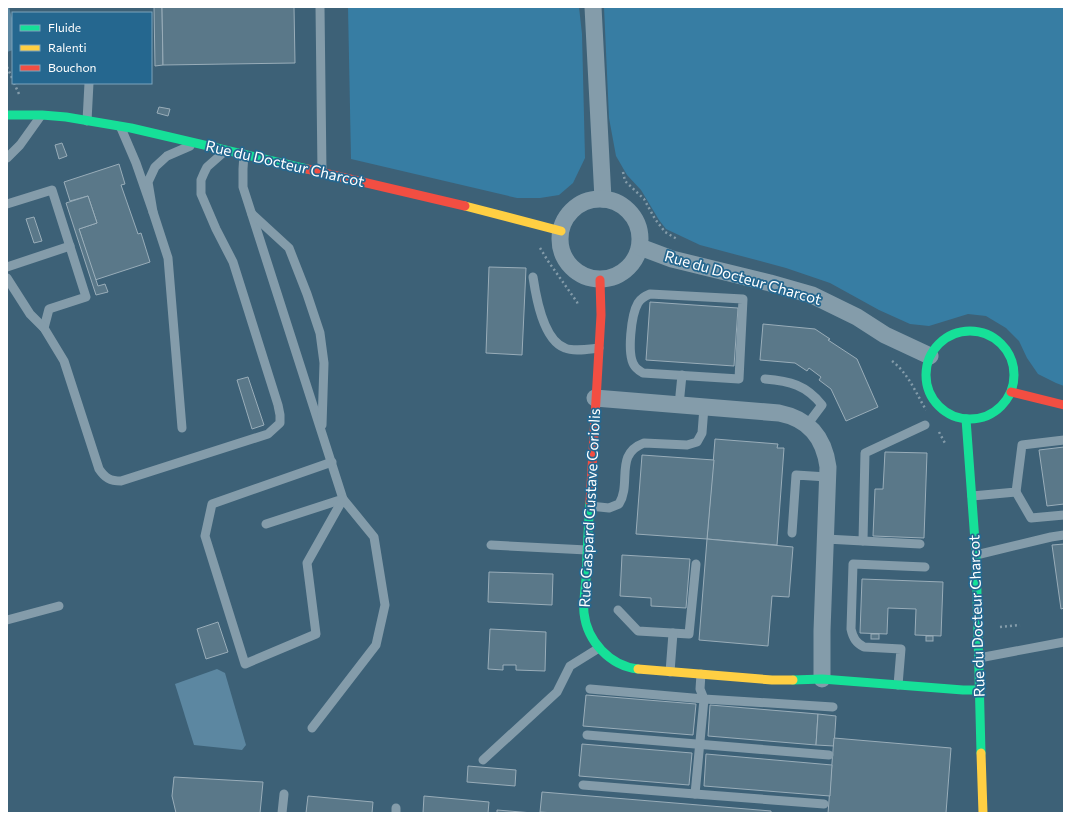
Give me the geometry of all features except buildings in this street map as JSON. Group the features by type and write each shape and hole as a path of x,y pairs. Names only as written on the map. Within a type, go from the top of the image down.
{"street":[{"path":"593,7 602,199"},
{"name":"Rue du Docteur Charcot","path":"7,115 66,117 121,126 322,172 561,231"},
{"path":"602,199 616,202 627,209 636,220 640,233 640,247 630,267 622,274 600,280 588,278 577,273 569,265 562,254 560,243 561,231 565,220 576,207 591,200 602,199"},
{"name":"Rue du Docteur Charcot","path":"640,247 672,259 812,295 930,356"},
{"name":"Rue Gaspard Gustave Coriolis","path":"600,280 601,314 595,398 584,613 589,632 599,648 615,662 629,668 772,680 822,679 980,690"},
{"path":"979,331 996,339 1009,354 1014,373 1011,392 1000,407 985,417 966,419 946,412 932,397 926,376 930,356 942,340 960,332 979,331"},
{"path":"1011,392 1064,405"},
{"name":"Rue Gaspard Gustave Coriolis","path":"595,398 779,413 797,418 807,425 818,437 826,456 827,477 822,679"},
{"name":"Rue du Docteur Charcot","path":"966,419 976,555 983,813"}],"lane":[{"path":"320,7 322,172"},
{"path":"87,121 89,84"},
{"path":"7,158 20,145 42,115"},
{"path":"121,126 136,163 168,258 182,428"},
{"path":"153,212 148,182 154,167 168,156 198,143"},
{"path":"7,278 30,314 44,328 64,361 99,469 109,480 121,482 268,434 280,423 278,405 232,262 201,194 201,180 207,167 226,150"},
{"path":"244,154 242,169 243,187 343,499 374,537 385,605 376,645 312,728"},
{"path":"7,204 52,190 86,297 49,309 44,328"},
{"path":"252,213 289,248 320,333 324,363 322,433"},
{"path":"7,267 70,246"},
{"path":"533,277 536,296 544,321 549,334 557,344 565,349 599,348"},
{"path":"650,294 743,299 739,380 682,376 643,373 634,365 630,352 634,314 640,300 650,294"},
{"path":"680,405 682,376"},
{"path":"765,379 783,380 795,384 815,396 822,406 807,425"},
{"path":"590,506 609,508 619,504 624,492 626,461 632,449 638,445 644,443 686,445 697,442 702,433 704,407"},
{"path":"863,541 865,453 925,425"},
{"path":"1064,440 1022,445 1016,492 1031,518 1064,515"},
{"path":"332,462 212,504 206,536 245,664 316,634 307,563 343,499"},
{"path":"792,533 796,475 827,477"},
{"path":"972,496 1016,492"},
{"path":"266,524 343,499"},
{"path":"976,555 1064,535"},
{"path":"826,539 920,544"},
{"path":"491,545 587,550"},
{"path":"618,610 638,631 689,634 696,564"},
{"path":"898,685 901,649 864,647 852,636 853,564 925,566"},
{"path":"7,620 59,606"},
{"path":"670,672 673,633"},
{"path":"979,658 1064,642"},
{"path":"483,760 557,692 570,666 599,648"},
{"path":"695,794 704,699 700,689 701,674"},
{"path":"590,689 704,699 833,707"},
{"path":"587,735 829,755"},
{"path":"583,785 824,804"},
{"path":"282,813 284,794"}],"path":[{"path":"7,67 12,78"},
{"path":"623,172 625,181 644,199 655,219 665,232 683,241"},
{"path":"534,245 540,247 577,302 579,310"},
{"path":"889,359 900,367 928,413"},
{"path":"935,426 949,451"},
{"path":"996,628 1020,625"}],"shaded area":[{"path":"7,7 9,7 12,18 12,50 7,52"},
{"path":"348,7 579,7 582,34 585,158 573,183 559,195 540,198 517,198 351,159"},
{"path":"604,7 1064,7 1064,386 1038,374 1027,358 1019,341 1006,328 986,316 968,314 929,326 910,324 879,310 830,283 786,268 700,245 666,229 641,190 627,175 616,156 609,118"},
{"path":"217,669 225,673 246,745 242,750 194,745 175,684"}],"traffic: fast":[{"path":"7,115 66,117 131,128 307,169"},
{"path":"970,331 987,335 1001,344 1010,358 1014,375 1010,392 1001,406 987,415 970,419 953,415 939,406 930,392 926,375 930,358 939,344 953,335 970,331"},
{"path":"966,419 976,555 981,753"},
{"path":"590,502 584,605 586,623 595,642 609,657 618,663 638,669"},
{"path":"793,680 822,679 980,690"}],"traffic: slow":[{"path":"465,206 561,231"},
{"path":"638,669 772,680 793,680"},
{"path":"981,753 983,813"}],"traffic: jam":[{"path":"307,169 465,206"},
{"path":"590,502 601,315 600,280"},
{"path":"1011,392 1064,405"}]}
